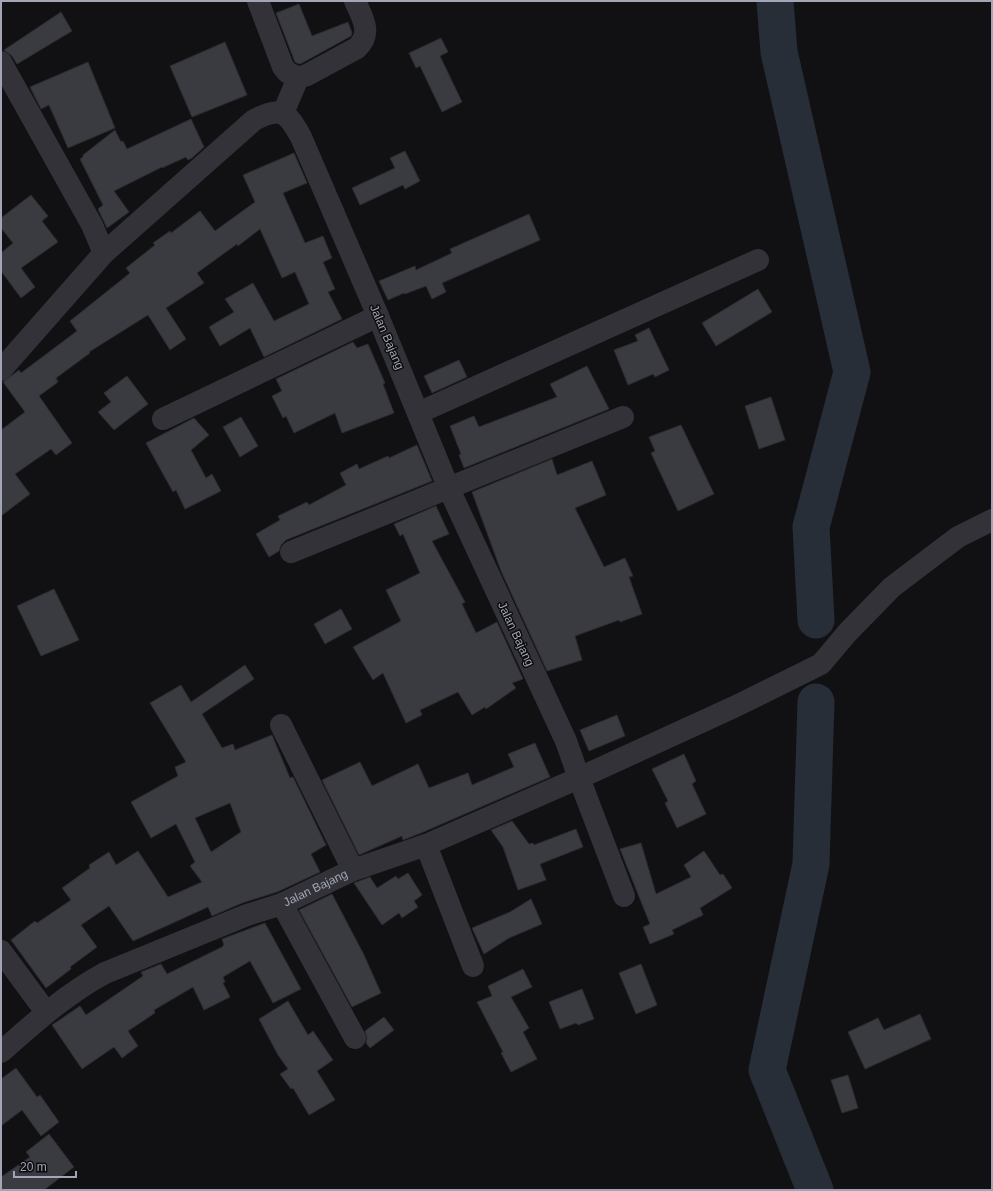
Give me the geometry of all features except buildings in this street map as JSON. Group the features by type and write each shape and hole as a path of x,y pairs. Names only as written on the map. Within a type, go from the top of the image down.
{"street":[{"path":"258,1 284,67 287,72 298,78 307,76 357,48 363,42 366,35 366,26 355,1"},
{"path":"1,62 92,225 104,253"},
{"path":"1,370 104,253 254,120 270,112 283,113 298,78"},
{"name":"Jalan Bajang","path":"1,1052 46,1012 83,984 105,972 247,915 282,904 353,870 426,846 579,778 566,741 449,489 378,316 301,137 293,122 283,113"},
{"path":"418,413 758,260"},
{"path":"164,419 378,316"},
{"path":"290,552 449,489 623,417"},
{"path":"624,896 579,778 821,664 848,632 892,586 958,537 992,520"},
{"path":"281,724 353,870"},
{"path":"426,846 473,966"},
{"path":"282,904 355,1038"},
{"path":"1,951 46,1012"}],"waterway":[{"path":"775,1 779,52 852,372 811,527 816,620"},
{"path":"815,1190 767,1070 811,864 816,702"}]}
